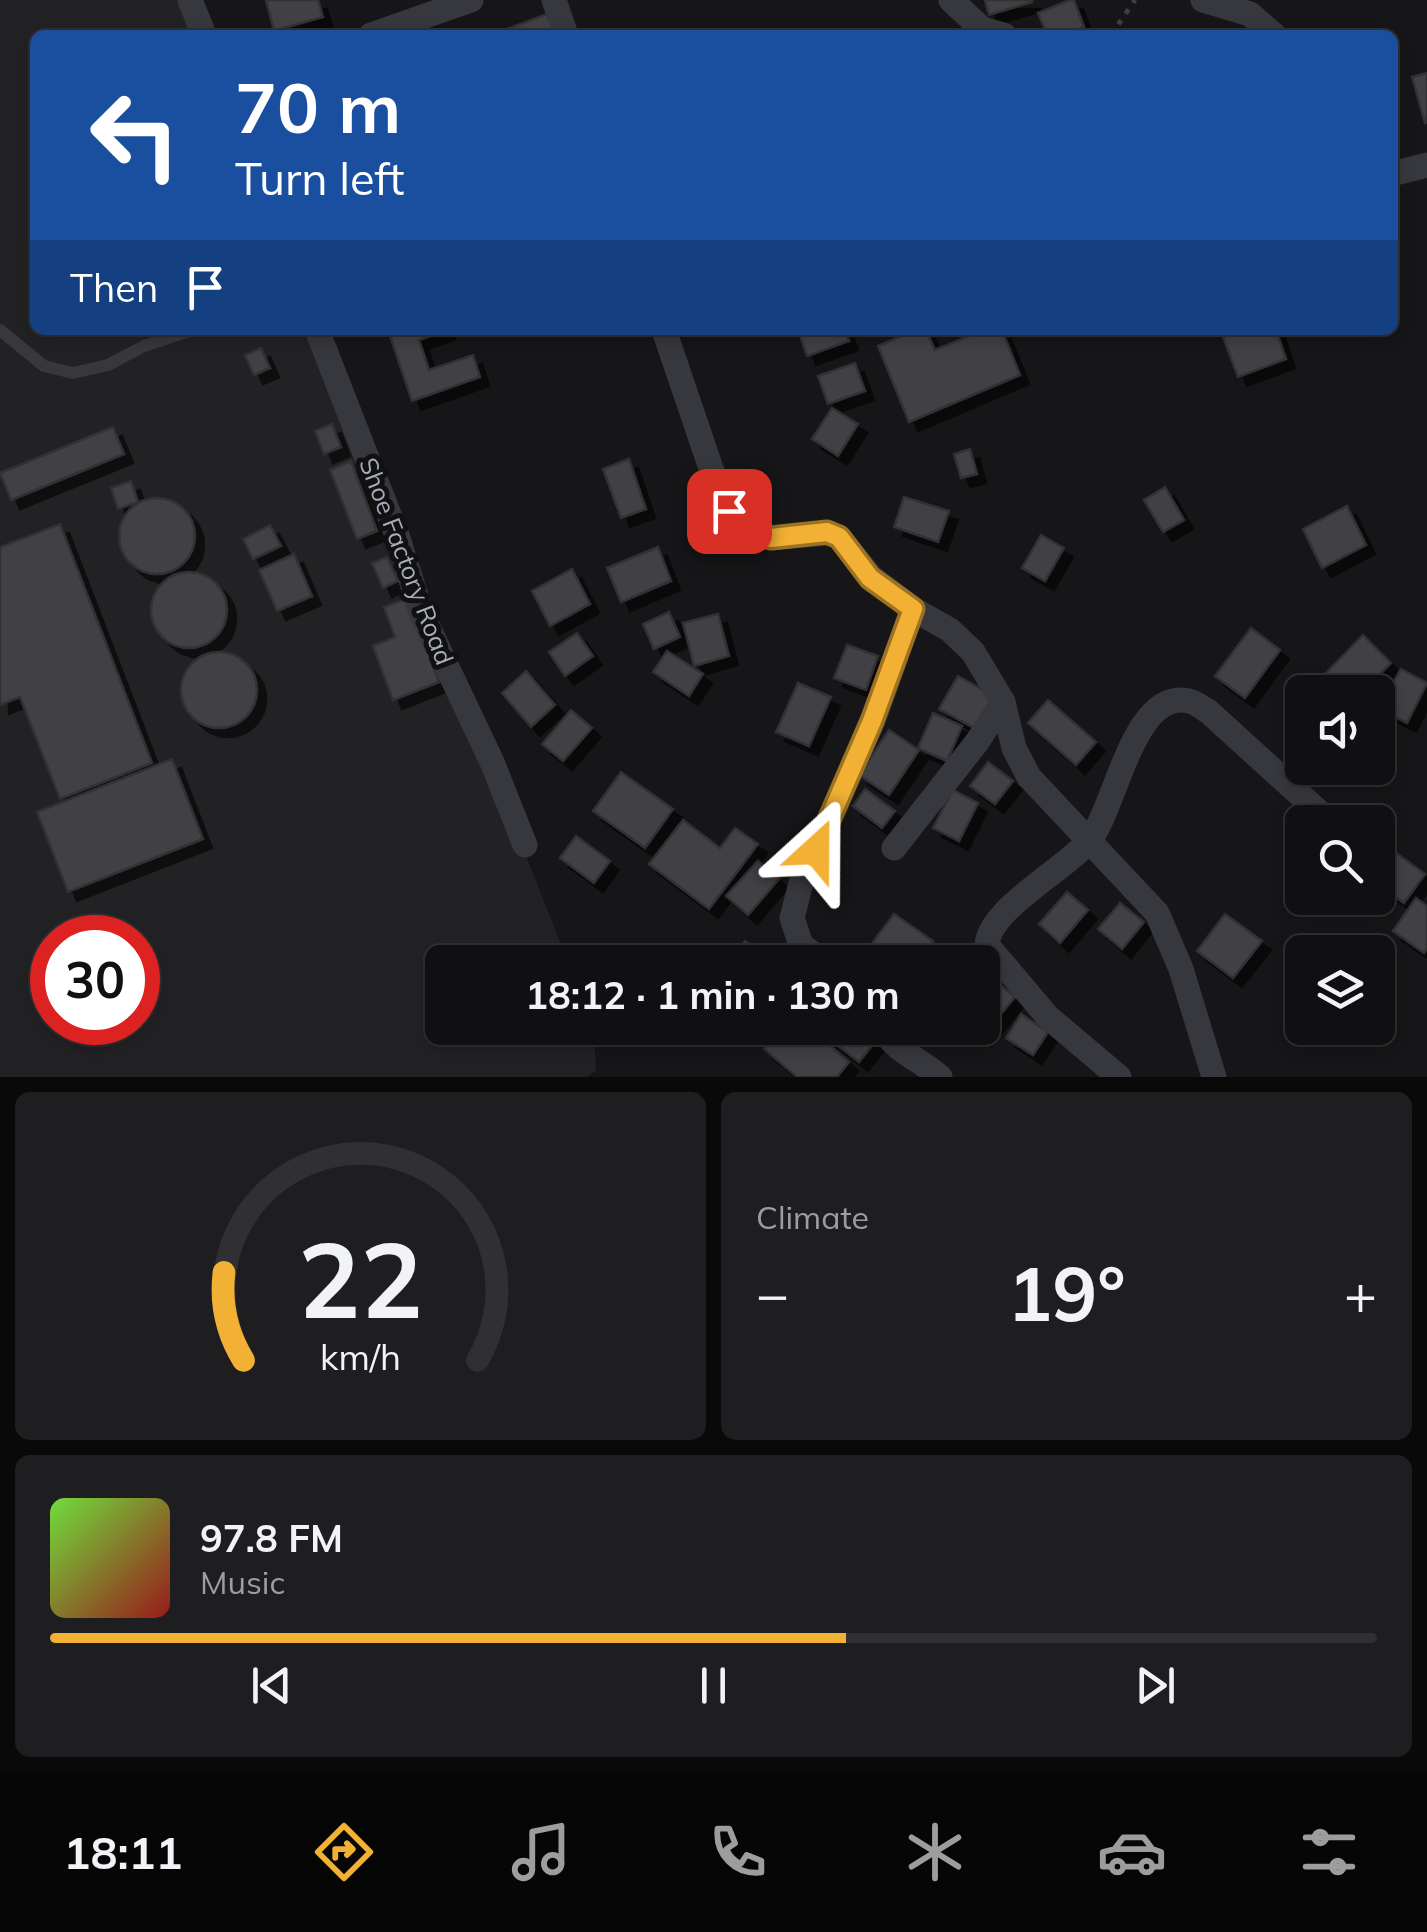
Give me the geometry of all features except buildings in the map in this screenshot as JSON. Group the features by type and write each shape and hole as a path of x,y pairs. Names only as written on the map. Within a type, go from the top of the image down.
{"street":[{"path":"190,0 202,30"},
{"path":"385,30 471,0"},
{"path":"554,0 564,30"},
{"path":"951,0 982,30"},
{"path":"1203,0 1250,14 1268,30"},
{"path":"1398,172 1427,165"},
{"name":"Shoe Factory Road","path":"319,335 397,535 421,612 492,762 525,845"},
{"path":"666,335 718,490 729,511 746,530 771,538 827,532 839,537 870,578 950,630 973,652 1003,702 1014,748 1030,777 1157,913 1181,968 1214,1077"},
{"path":"802,945 792,918 801,882 872,721 913,609"},
{"path":"1119,1077 1048,1017 987,945 988,933 1003,915 1090,840 1147,716 1168,700 1190,701 1209,712 1311,805"},
{"path":"894,848 978,742 1003,702"},
{"path":"896,1045 940,1077"}],"lane":[{"path":"0,330 44,366 72,373 108,365 144,346 177,335"}],"path":[{"path":"1115,30 1135,0"}],"shaded area":[{"path":"0,0 188,0 200,30 30,30 30,335 320,335 561,945 425,945 425,1045 595,1045 596,1070 587,1077 0,1077"}],"route":[{"path":"729,511 746,530 771,538 827,532 839,537 870,578 913,609 872,721 816,850"}]}
